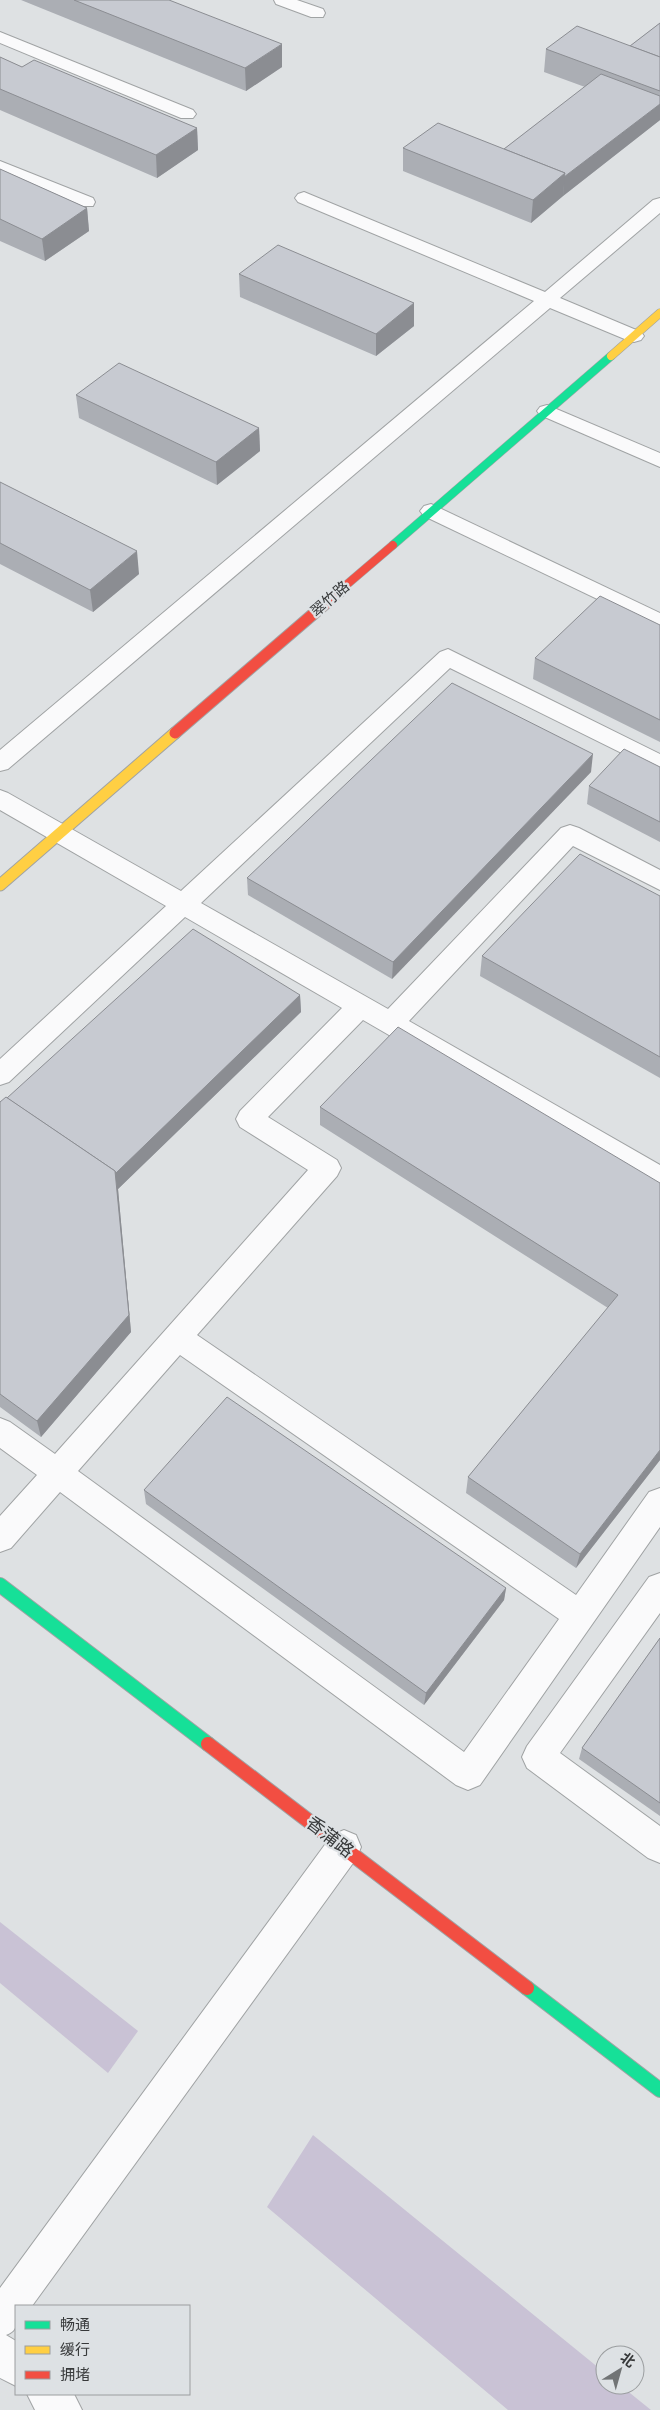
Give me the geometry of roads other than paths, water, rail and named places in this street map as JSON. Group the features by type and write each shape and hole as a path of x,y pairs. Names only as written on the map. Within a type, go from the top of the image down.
{"street":[{"name":"翠竹路","path":"0,885 660,314"},
{"name":"香蒲路","path":"0,1585 660,2090"}],"lane":[{"path":"282,0 317,13"},
{"path":"0,37 187,114"},
{"path":"0,166 86,202"},
{"path":"304,198 548,298 634,336"},
{"path":"0,763 660,204"},
{"path":"547,411 660,461"},
{"path":"431,511 660,622"},
{"path":"0,1075 448,657 660,764"},
{"path":"0,799 660,1178"},
{"path":"391,1023 570,834 660,881"},
{"path":"0,1538 327,1168 249,1119 360,1006"},
{"path":"177,1337 580,1615"},
{"path":"0,1431 468,1774 660,1502"},
{"path":"660,1587 538,1757 660,1846"},
{"path":"0,2319 344,1847"},
{"path":"0,2352 15,2365"},
{"path":"47,2395 63,2410"}]}
